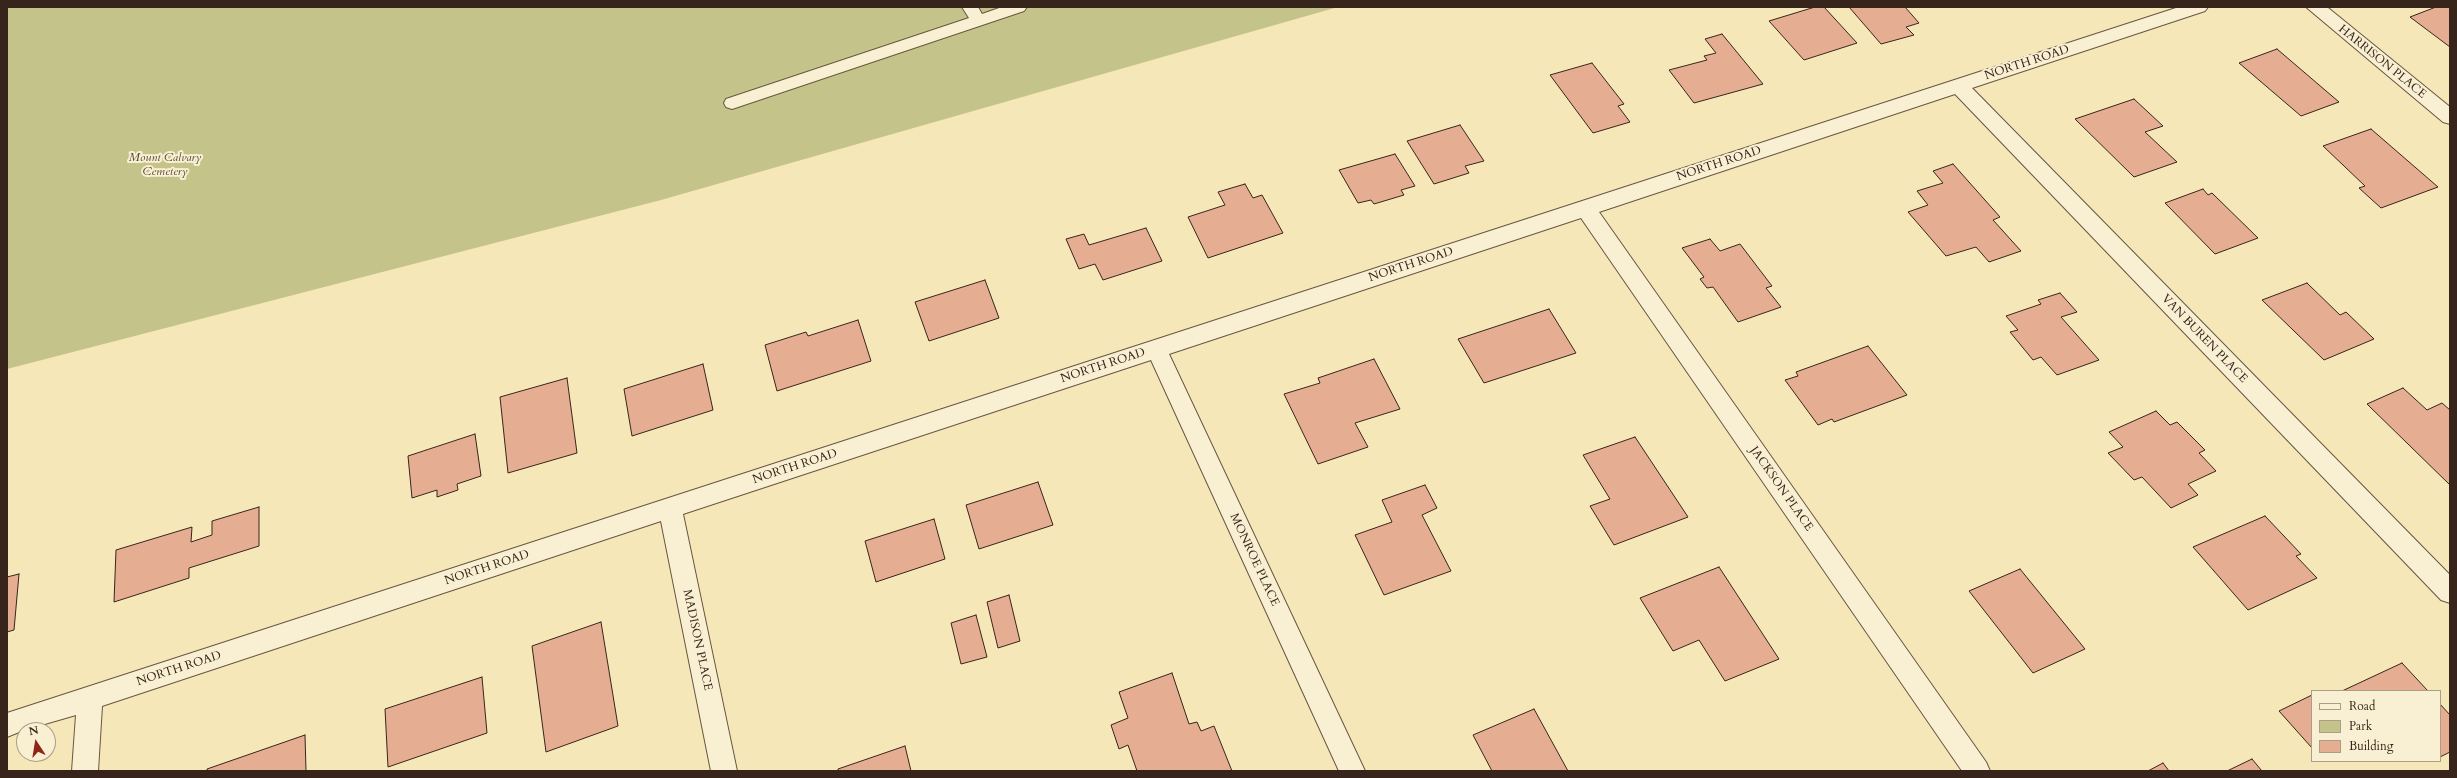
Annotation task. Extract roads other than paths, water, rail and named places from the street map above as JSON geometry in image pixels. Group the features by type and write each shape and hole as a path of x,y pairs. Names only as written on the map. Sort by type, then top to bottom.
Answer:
{"street":[{"name":"NORTH ROAD","path":"7,725 2199,7"},
{"name":"HARRISON PLACE","path":"2315,7 2450,117"},
{"name":"VAN BUREN PLACE","path":"1958,86 2450,592"},
{"name":"JACKSON PLACE","path":"1585,208 1977,771"},
{"name":"MONROE PLACE","path":"1156,348 1352,771"},
{"name":"MADISON PLACE","path":"670,508 724,771"},
{"path":"85,771 90,698"}],"lane":[{"path":"970,7 978,21"},
{"path":"732,103 1019,7"}],"park label":[{"name":"Mount Calvary Cemetery","path":"165,165"}]}
